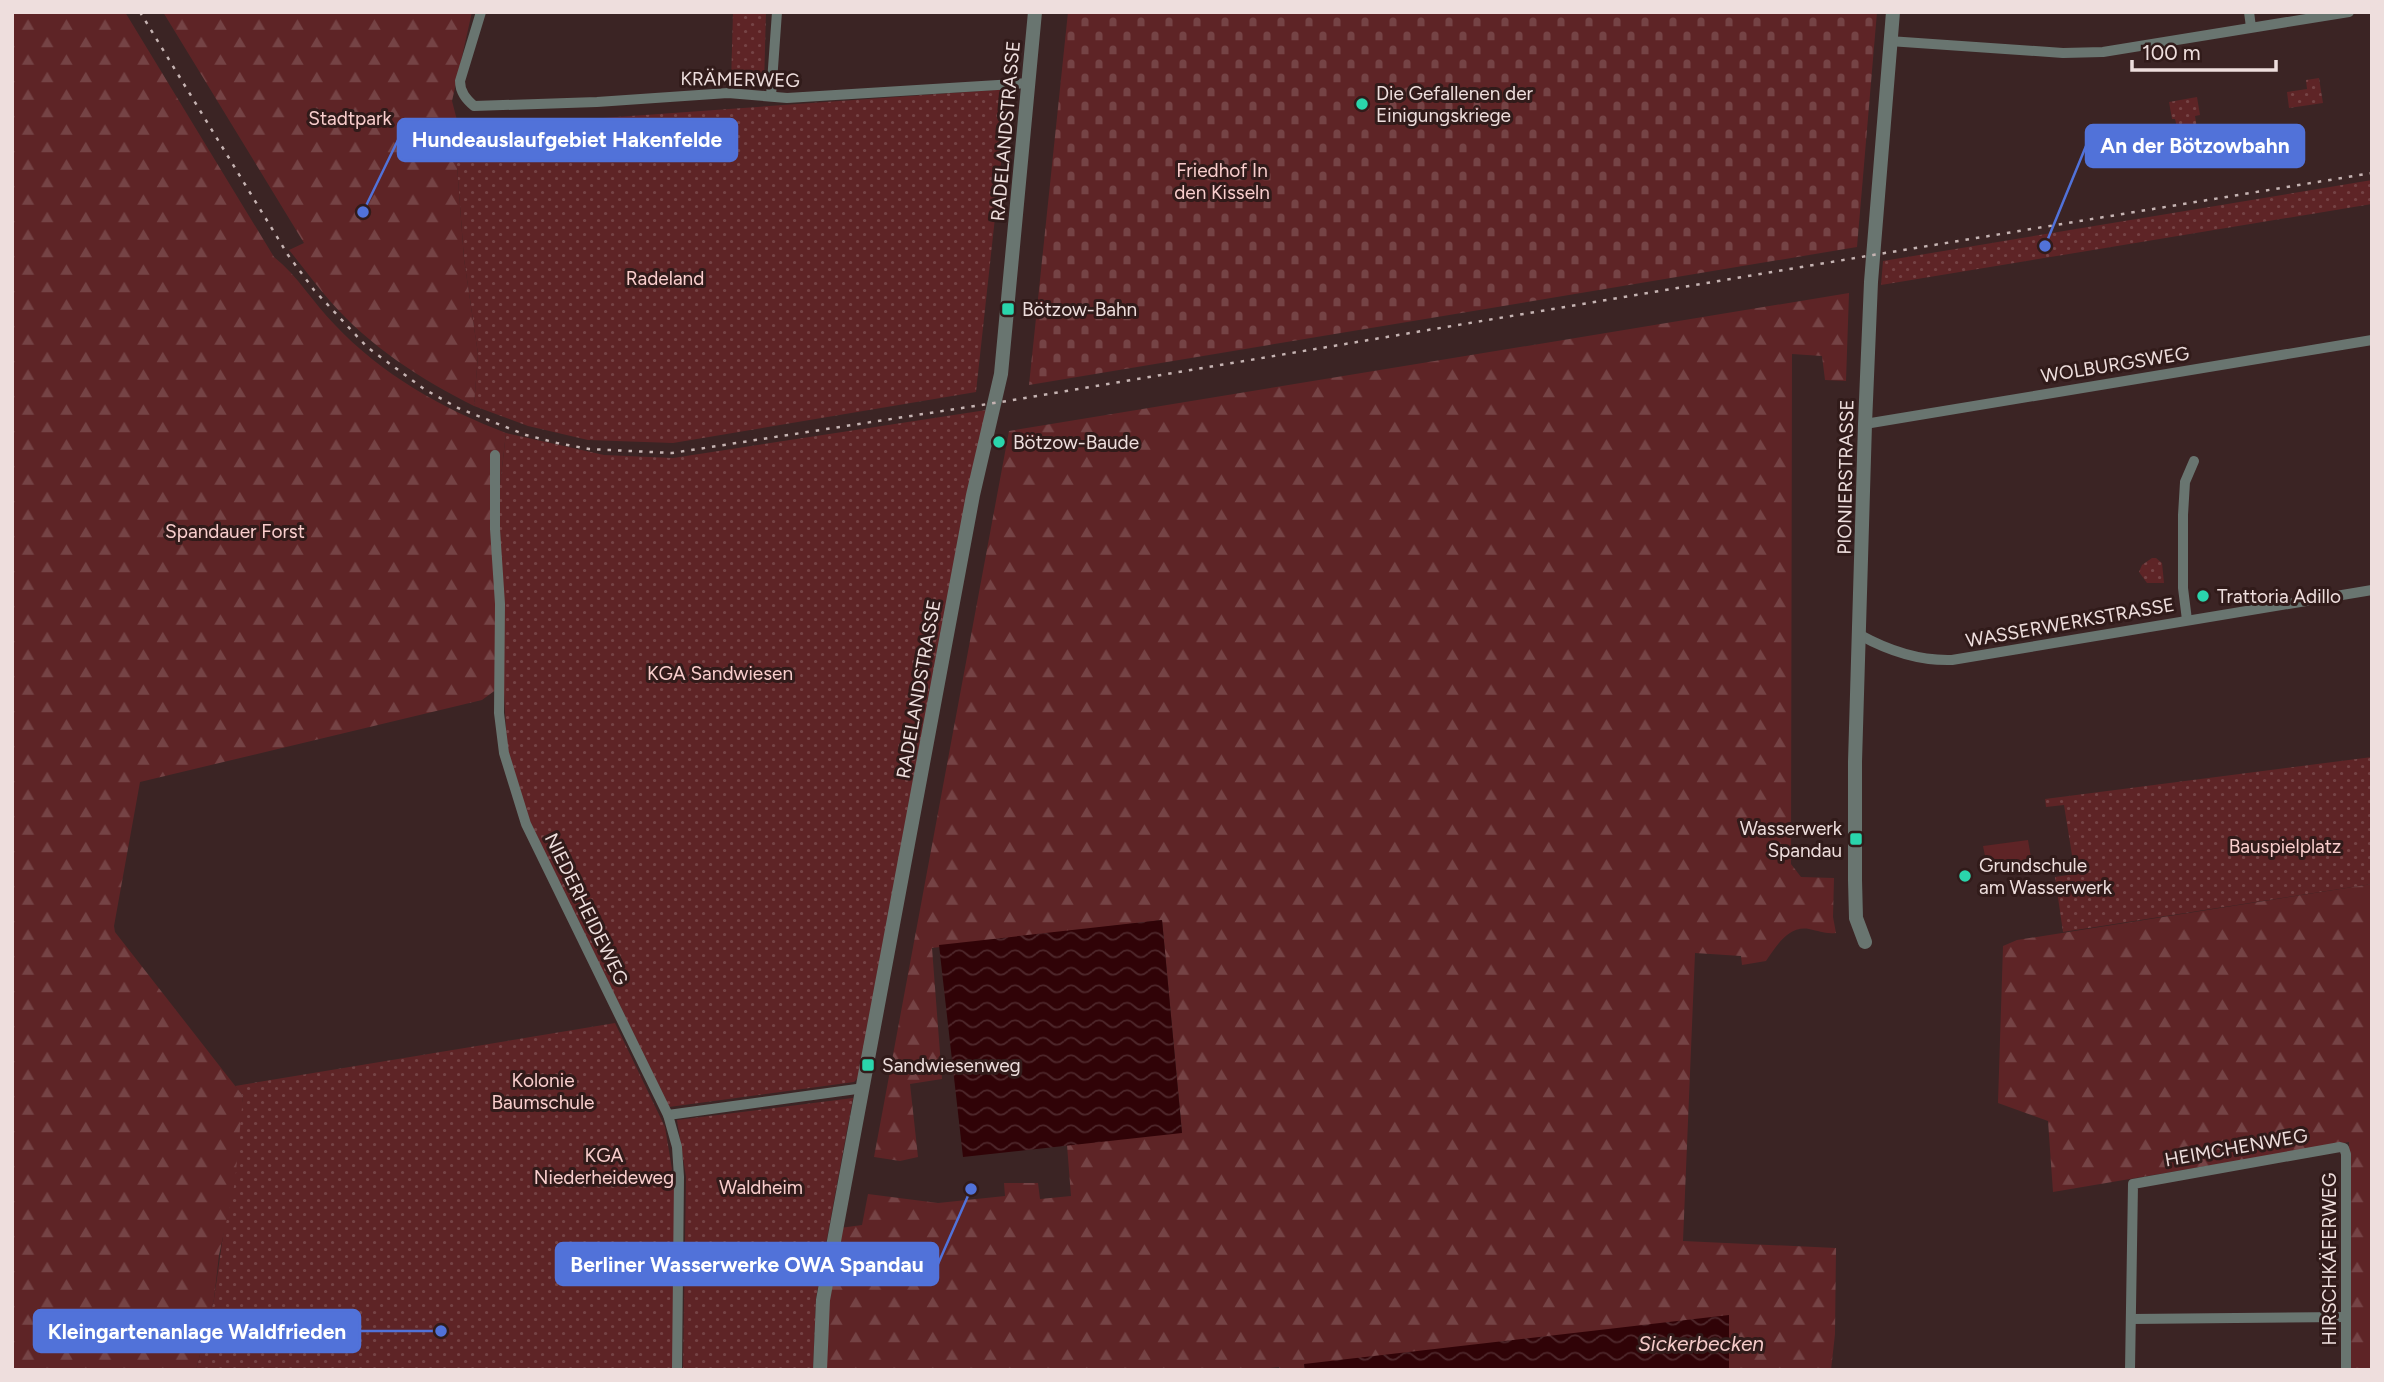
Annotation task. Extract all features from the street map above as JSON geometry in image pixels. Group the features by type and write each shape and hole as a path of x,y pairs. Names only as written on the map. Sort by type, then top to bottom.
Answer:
{"street":[{"name":"KRÄMERWEG","path":"481,12 460,81 465,98 474,106 597,102 682,94 728,93 787,98 1029,83"},
{"path":"771,96 777,12"},
{"name":"RADELANDSTRASSE","path":"820,1370 823,1300 979,464 1001,374 1035,12"},
{"name":"PIONIERSTRASSE","path":"1865,942 1856,918 1855,762 1865,424 1871,282 1893,12"},
{"path":"2249,12 2251,27"},
{"path":"1889,41 2063,53 2103,52 2349,12"},
{"name":"WOLBURGSWEG","path":"1865,424 2372,340"},
{"name":"NIEDERHEIDEWEG","path":"495,455 495,529 500,604 499,713 504,753 526,824 668,1115 677,1147 680,1177 677,1370"},
{"path":"2187,620 2183,588 2183,515 2185,482 2194,461"},
{"name":"WASSERWERKSTRASSE","path":"1860,635 1881,647 1919,658 1952,660 2372,590"},
{"path":"668,1115 864,1088"},
{"name":"HEIMCHENWEG","path":"2131,1319 2133,1184 2344,1148"},
{"name":"HIRSCHKÄFERWEG","path":"2344,1148 2346,1370"},
{"path":"2130,1370 2131,1319 2346,1317"}],"green space":[{"name":"Spandauer Forst","path":"12,12 125,12 274,257 291,273 327,317 372,359 414,388 459,413 506,433 495,529 497,689 482,700 140,782 115,932 243,1096 235,1182 219,1255 214,1299 196,1370 12,1370"},
{"name":"Stadtpark","path":"163,12 472,12 452,101 458,124 456,152 464,259 478,354 474,406 397,361 362,333 330,301 289,250 304,243"},
{"path":"733,12 766,12 764,85 731,84"},
{"name":"Friedhof In den Kisseln","path":"1068,12 1877,12 1857,247 1029,385"},
{"path":"2319,78 2323,103 2289,108 2287,92 2307,89 2306,80"},
{"name":"Radeland","path":"1009,89 976,392 673,443 588,440 528,426 474,406 478,354 464,259 456,152 458,124 475,123 476,127"},
{"path":"2197,97 2200,115 2195,116 2198,133 2179,136 2169,102"},
{"path":"2372,180 2372,204 1881,285 1883,261"},
{"path":"1849,293 1846,381 1825,380 1822,356 1792,354 1791,864 1801,877 1834,878 1833,917 1836,933 1795,930 1783,938 1766,961 1742,965 1741,956 1695,953 1683,1241 1836,1248 1835,1334 1831,1370 1729,1370 1729,1316 1304,1365 1305,1370 1279,1370 1279,1367 1253,1370 823,1370 826,1300 840,1228 862,1225 868,1194 938,1203 1005,1196 1004,1183 1038,1183 1040,1199 1071,1196 1067,1145 1182,1132 1162,920 932,948 942,1079 910,1084 918,1157 900,1161 874,1157 1009,431"},
{"name":"KGA Sandwiesen","path":"993,409 859,1077 854,1082 669,1107 529,820 507,747 495,529 506,433 604,455 673,458"},
{"path":"2152,558 2162,563 2164,583 2147,583 2139,572 2142,565"},
{"name":"Bauspielplatz","path":"2372,757 2372,884 2063,932 2055,877 2075,874 2064,805 2046,807 2045,799"},
{"path":"2028,840 2032,863 1988,871 1983,846"},
{"path":"2372,884 2372,1370 2350,1370 2349,1142 2053,1192 2048,1121 1998,1103 2003,946 2017,940"},
{"path":"615,1023 665,1127 675,1185 677,1370 196,1370 214,1299 243,1096 235,1086"},
{"name":"Waldheim","path":"853,1098 816,1298 813,1370 683,1370 686,1177 677,1120"}],"water":[{"path":"1162,920 1182,1133 963,1157 939,945"},
{"name":"Sickerbecken","path":"1729,1315 1729,1370 1305,1370 1304,1364"}],"railway":[{"path":"140,12 288,255 314,290 367,347 424,389 458,408 526,435 589,449 672,453 1007,401 2372,173"}],"place":[{"name":"Die Gefallenen der Einigungskriege","path":"1362,104"},
{"name":"Hundeauslaufgebiet Hakenfelde","path":"363,212"},
{"name":"An der Bötzowbahn","path":"2045,246"},
{"name":"Bötzow-Bahn","path":"1008,309"},
{"name":"Bötzow-Baude","path":"999,442"},
{"name":"Trattoria Adillo","path":"2203,596"},
{"name":"Wasserwerk Spandau","path":"1856,839"},
{"name":"Grundschule am Wasserwerk","path":"1965,876"},
{"name":"Sandwiesenweg","path":"868,1065"},
{"name":"Berliner Wasserwerke OWA Spandau","path":"971,1189"},
{"name":"Kleingartenanlage Waldfrieden","path":"441,1331"}],"park label":[{"name":"Kolonie Baumschule","path":"543,1091"},
{"name":"KGA Niederheideweg","path":"604,1166"}]}
